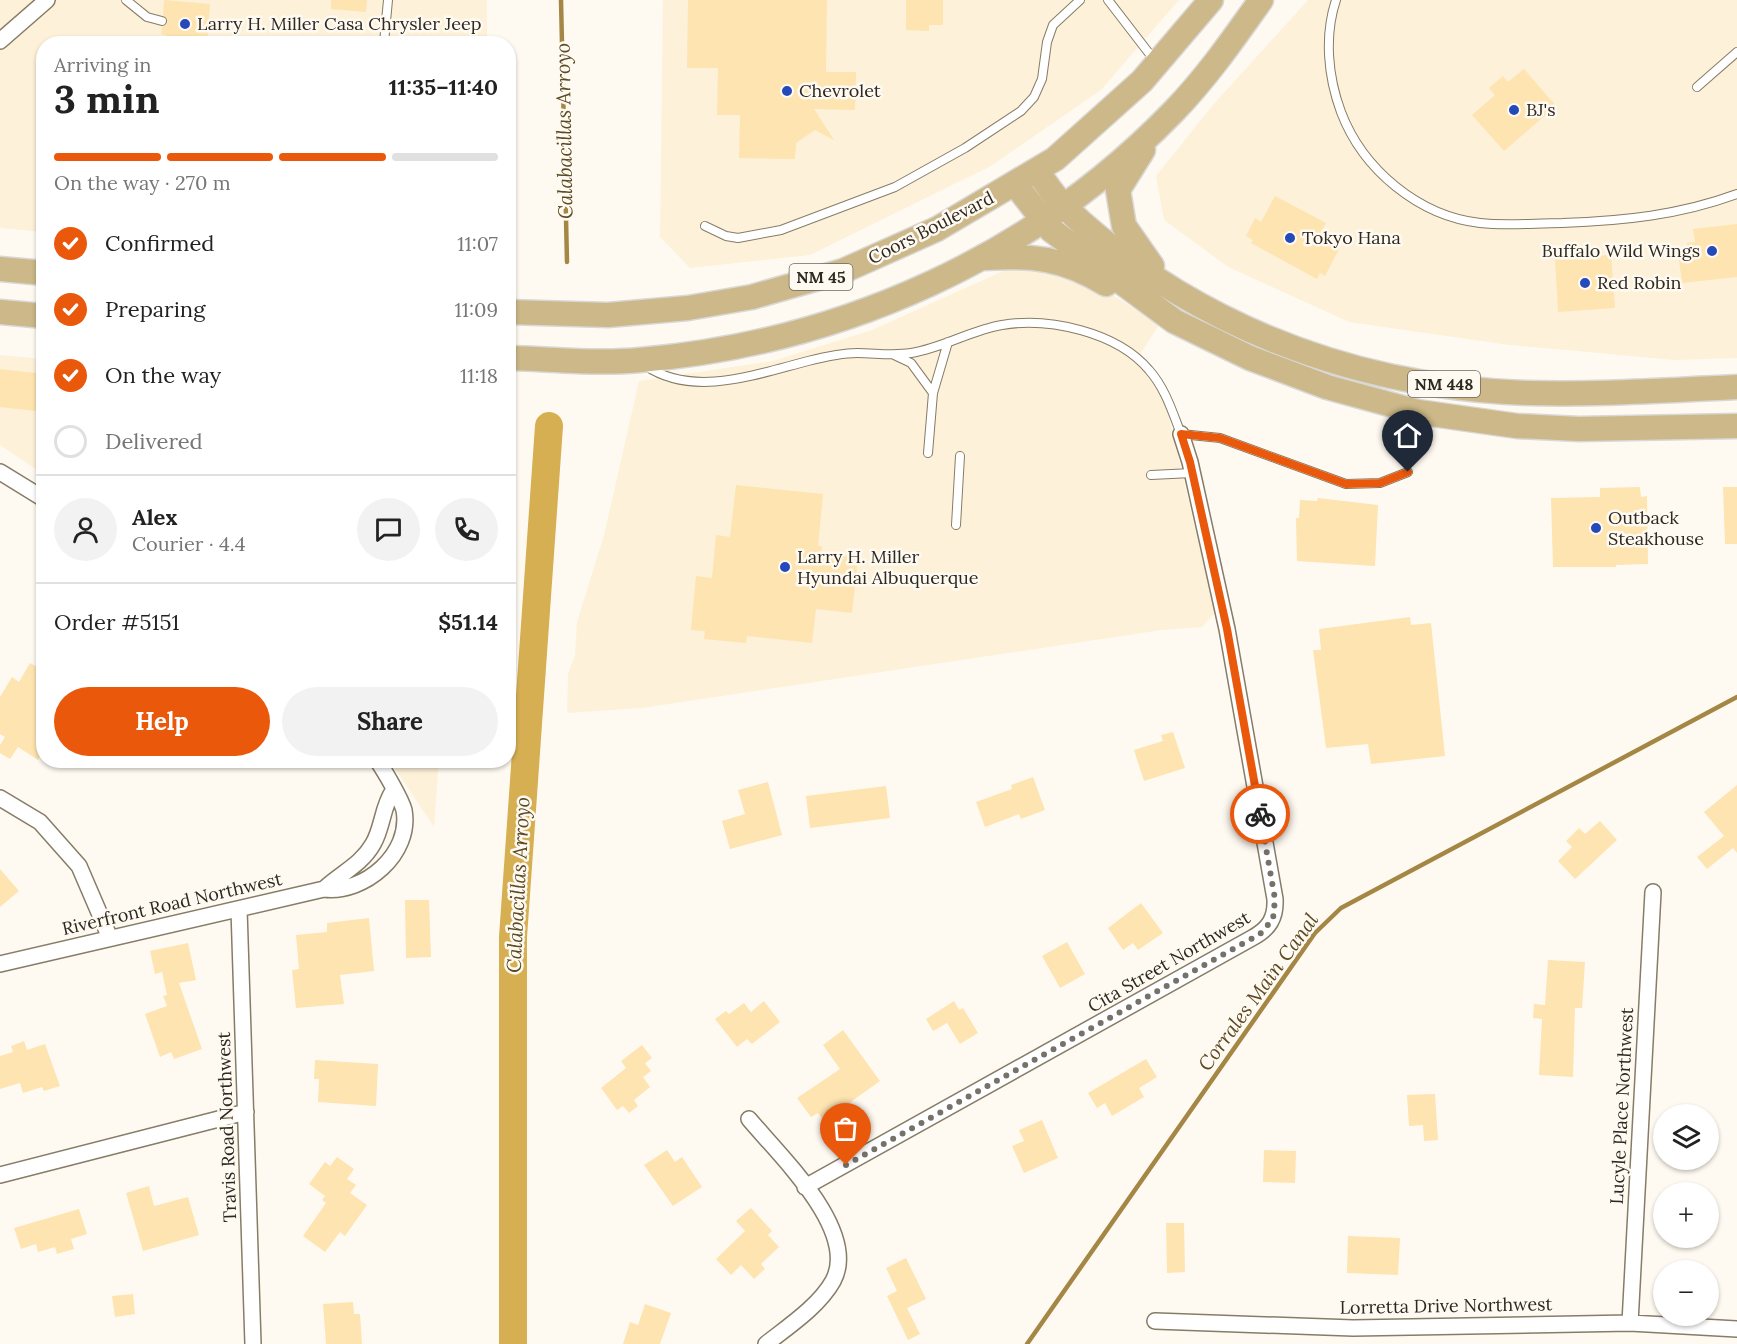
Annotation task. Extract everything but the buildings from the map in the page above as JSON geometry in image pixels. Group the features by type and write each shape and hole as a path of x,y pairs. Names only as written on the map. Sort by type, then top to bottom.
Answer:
{"main road":[{"name":"NM 45","path":"1037,171 1096,124 1157,65 1210,0"},
{"name":"NM 45","path":"516,358 626,361 741,346 836,322 905,296 982,258 1063,206 1174,111 1208,72 1261,0"},
{"path":"1169,287 1135,245 1124,226 1118,190 1135,160 1174,111"},
{"name":"Coors Boulevard","path":"516,312 609,315 688,308 752,297 843,271 937,229 1037,171"},
{"name":"NM 448","path":"1037,171 1063,206 1110,246 1169,287 1235,324 1284,345 1344,365 1389,376 1475,389 1526,393 1737,387"},
{"name":"NM 448","path":"1015,184 1041,222 1174,321 1284,371 1354,395 1418,412 1500,424 1579,429 1737,426"},
{"path":"982,258 1026,256 1052,259 1092,276 1174,321"},
{"path":"0,269 36,272"},
{"path":"0,279 36,282"},
{"path":"0,312 36,315"}],"street":[{"path":"0,41 47,0"},
{"name":"Cita Street Northwest","path":"805,1187 1260,934 1273,919 1275,899 1237,684 1192,473 1181,434"},
{"path":"0,472 36,493"},
{"path":"324,890 357,864 370,849 380,830 387,798 393,791 381,768"},
{"name":"Riverfront Road Northwest","path":"0,964 324,890 353,888 382,868 402,835 404,810 393,791"},
{"path":"0,798 40,822 79,866 110,938"},
{"name":"Lucyle Place Northwest","path":"1630,1323 1653,892"},
{"name":"Travis Road Northwest","path":"239,909 254,1344"},
{"path":"0,1175 246,1112"},
{"path":"749,1119 805,1187 834,1231 839,1245 837,1271 819,1298 766,1344"},
{"name":"Lorretta Drive Northwest","path":"1155,1321 1353,1328 1630,1323 1737,1329"}],"lane":[{"path":"126,0 147,17 162,21"},
{"path":"385,36 388,0"},
{"path":"705,226 715,232 738,238 781,230 895,188 965,148 1021,111 1034,98 1042,79 1047,42 1053,25 1080,0"},
{"path":"1108,0 1157,65"},
{"path":"1336,0 1329,51 1333,83 1344,120 1364,154 1381,173 1406,194 1432,209 1461,219 1500,225 1602,222 1672,213 1737,194"},
{"path":"1696,87 1737,52"},
{"path":"626,361 693,383 725,380 844,354 892,355 923,350 1002,325 1030,323 1064,325 1096,335 1130,353 1148,369 1166,396 1181,434 1220,438 1346,484 1380,483 1408,472"},
{"path":"928,453 933,393 948,342"},
{"path":"892,355 911,363 933,393"},
{"path":"956,525 960,456"},
{"path":"1151,475 1192,473"}],"shaded area":[{"path":"0,0 487,0 487,36 36,36 36,231 0,228"},
{"path":"663,0 1179,0 1101,90 991,166 810,255 690,268 660,237"},
{"path":"1308,0 1737,0 1737,358 1674,360 1509,345 1349,322 1228,267 1164,220 1156,176 1212,106"},
{"path":"1032,263 1096,284 1159,325 1135,362 1144,369 1165,401 1215,613 1202,627 1162,630 642,708 567,713 568,674 575,655 577,622 604,535 639,381 773,361 872,330 1012,267"},
{"path":"0,355 36,358 36,469 0,445"},
{"path":"395,768 438,768 434,827"}],"waterway":[{"name":"Calabacillas Arroyo","path":"561,0 567,262"},
{"name":"Calabacillas Arroyo","path":"513,1344 513,937 549,426"},
{"name":"Corrales Main Canal","path":"1027,1344 1315,933 1341,908 1737,697"}],"way so far":[{"path":"846,1165 1260,934 1273,919 1275,910 1260,814"}],"place":[{"name":"Larry H. Miller Casa Chrysler Jeep","path":"185,24"},
{"name":"Chevrolet","path":"787,91"},
{"name":"BJ's","path":"1514,110"},
{"name":"Tokyo Hana","path":"1290,238"},
{"name":"Buffalo Wild Wings","path":"1712,251"},
{"name":"Red Robin","path":"1585,283"},
{"name":"Outback Steakhouse","path":"1596,528"},
{"name":"Larry H. Miller Hyundai Albuquerque","path":"785,567"}],"route":[{"path":"1260,814 1227,629 1190,462 1181,434 1220,438 1336,481 1357,486 1380,483 1408,472"}]}
